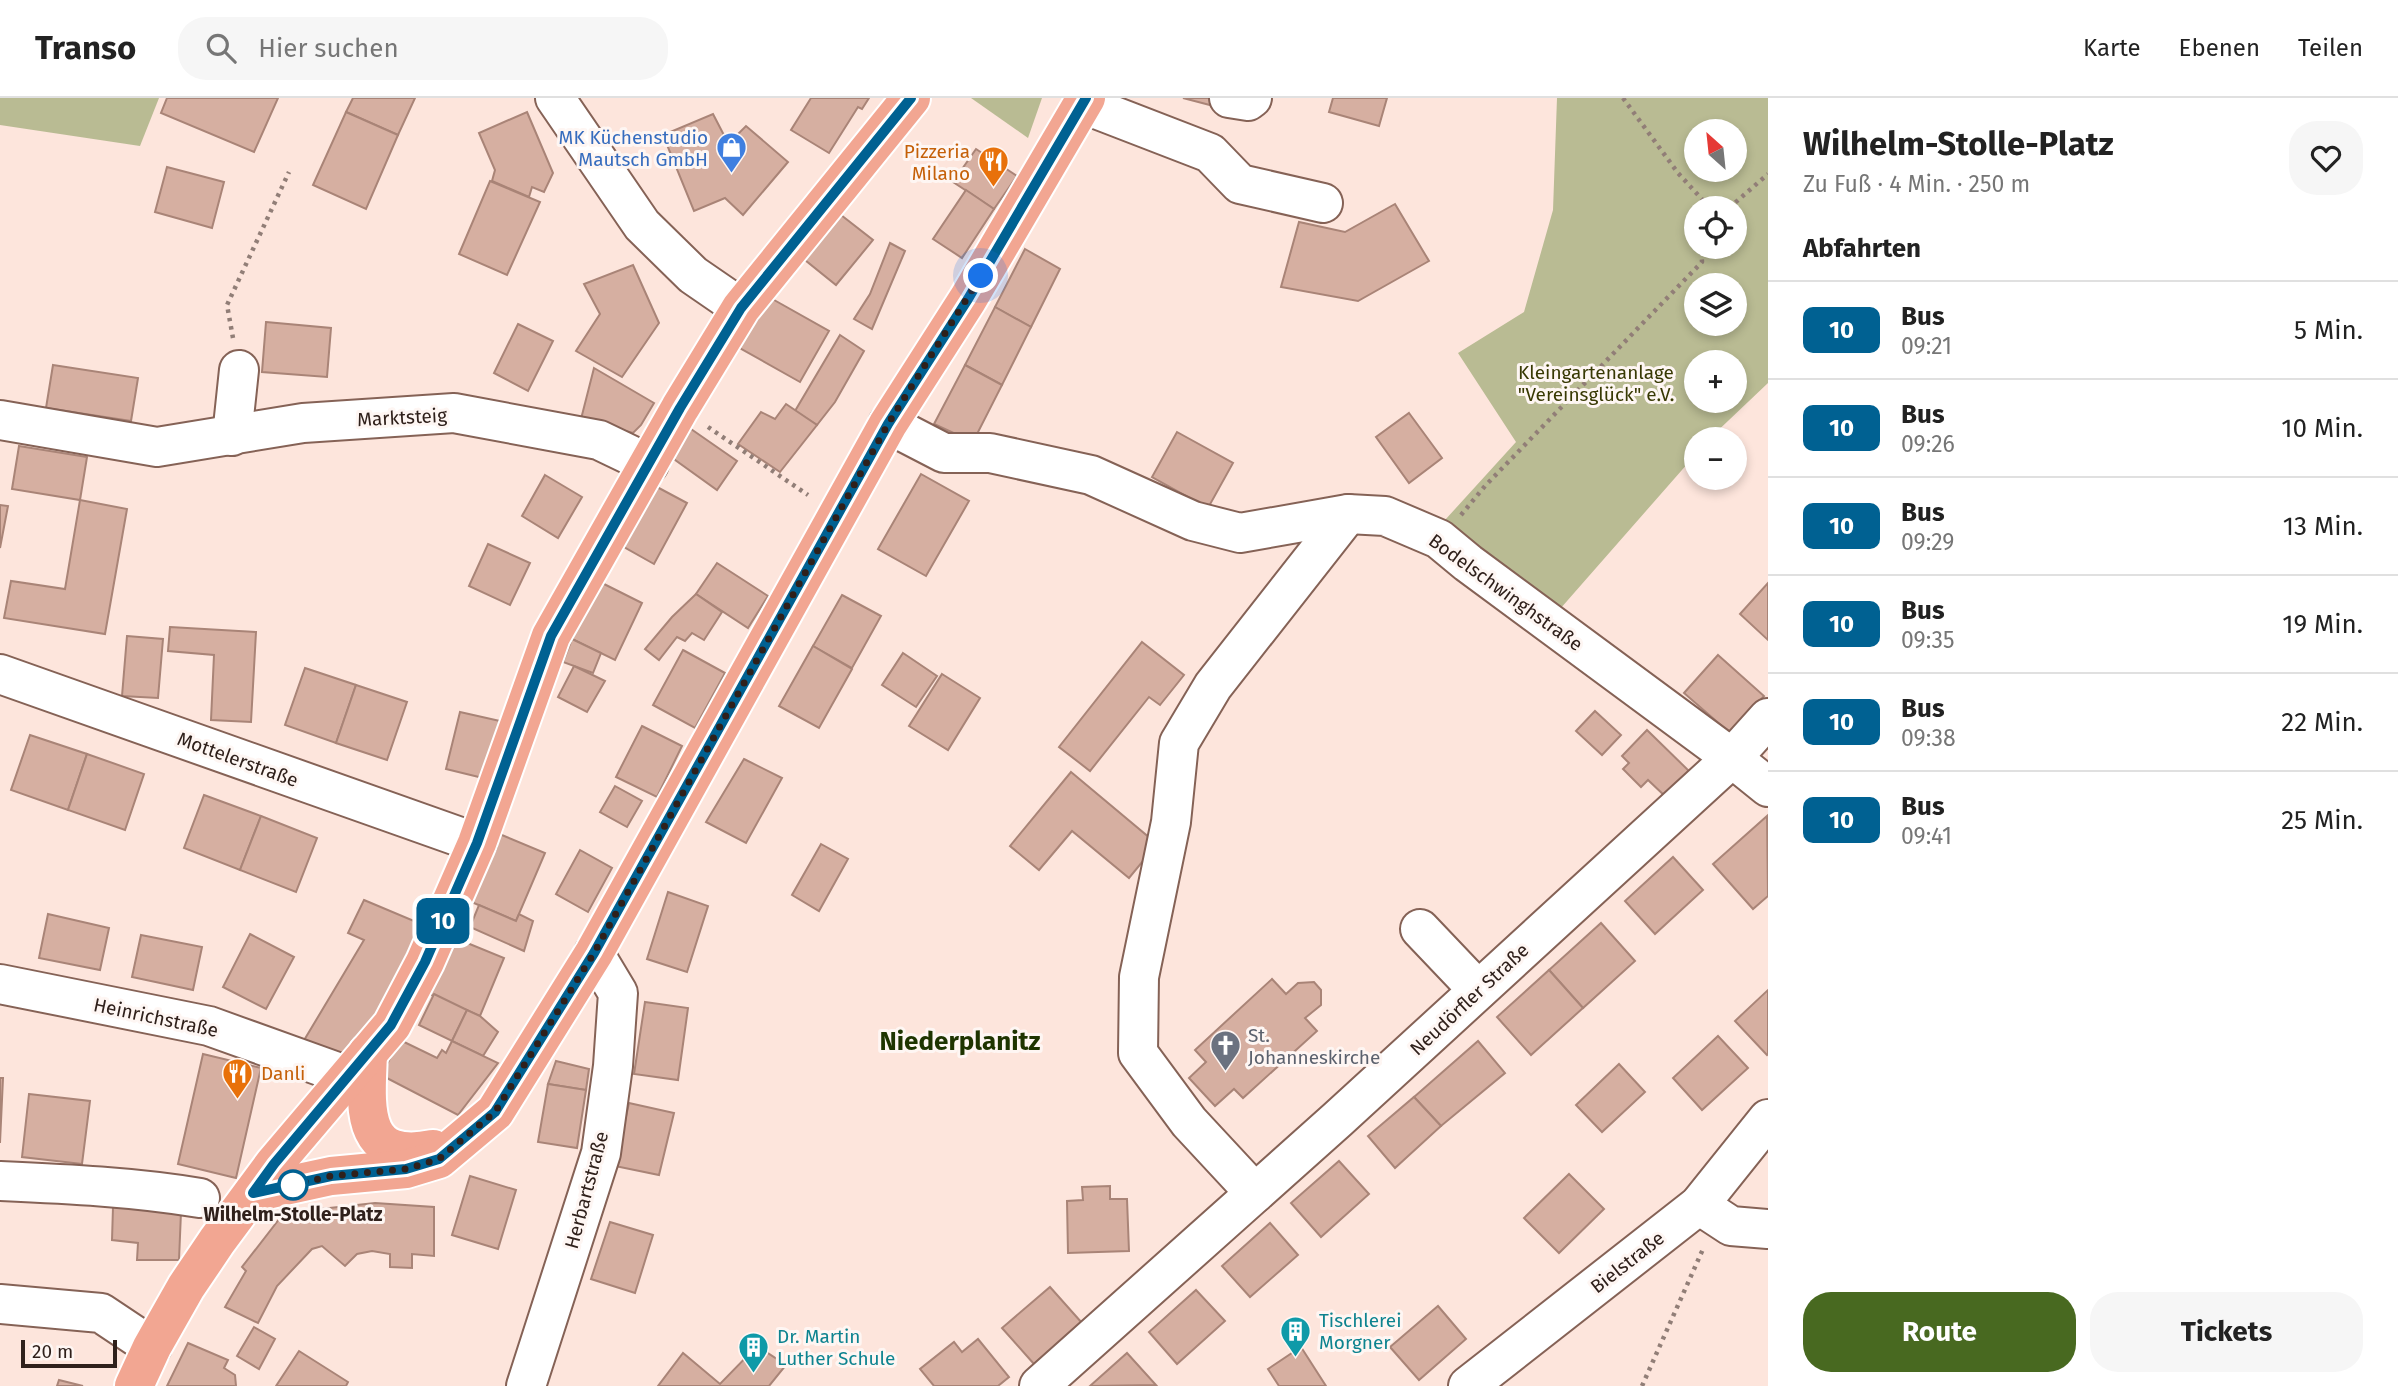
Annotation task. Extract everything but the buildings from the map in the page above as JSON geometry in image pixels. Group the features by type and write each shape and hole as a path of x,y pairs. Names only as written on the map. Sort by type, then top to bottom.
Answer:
{"main road":[{"path":"134,1386 152,1347 186,1287 274,1164 391,1025 425,962 477,843 551,636 680,408 741,308 911,98"},
{"path":"253,1193 331,1176 406,1169 439,1159 495,1112 594,953 888,424 968,299 1084,101"},
{"path":"358,1064 373,1133 382,1144 394,1150 420,1152 459,1144"}],"street":[{"path":"555,98 642,225 693,275 741,308"},
{"path":"1229,98 1248,101 1252,98"},
{"path":"1084,101 1210,153 1240,184 1323,203"},
{"path":"232,436 239,370"},
{"name":"Marktsteig","path":"0,420 158,447 303,423 454,413 599,440 649,464"},
{"name":"Bodelschwinghstraße","path":"888,424 944,453 990,453 1091,475 1193,521 1240,533 1348,514 1385,516 1440,539 1468,563 1768,787"},
{"path":"1255,1193 1189,1122 1138,1053 1139,977 1171,822 1179,743 1213,686 1348,514"},
{"name":"Mottelerstraße","path":"0,674 477,843"},
{"name":"Neudörfler Straße","path":"1039,1386 1732,758 1768,718"},
{"path":"1420,929 1478,990"},
{"name":"Herbartstraße","path":"526,1386 601,1153 613,1066 618,993 594,953"},
{"name":"Heinrichstraße","path":"0,984 209,1026 358,1064"},
{"name":"Bielstraße","path":"1468,1386 1699,1205 1768,1119"},
{"path":"0,1181 66,1184 200,1198"},
{"path":"1699,1205 1731,1226 1768,1229"},
{"path":"0,1304 101,1313 152,1347"}],"path":[{"path":"1623,98 1678,173 1699,196"},
{"path":"239,370 227,305 289,172"},
{"path":"1743,196 1768,174"},
{"path":"1440,539 1495,476 1702,262 1702,259"},
{"path":"680,408 838,515"},
{"path":"1642,1386 1710,1235 1699,1205"}],"green space":[{"path":"0,98 159,98 140,146 0,125"},
{"path":"971,98 1042,98 1028,138"},
{"name":"Kleingartenanlage \"Vereinsglück\" e.V.","path":"1557,98 1768,98 1768,383 1747,403 1747,350 1684,350 1684,413 1736,413 1722,427 1684,427 1684,468 1553,617 1435,531 1516,442 1458,353 1524,312 1553,210"}],"bus line":[{"name":"10","path":"911,98 741,308 680,408 551,636 477,843 425,962 391,1025 274,1164 253,1193 331,1176 406,1169 439,1159 495,1112 594,953 888,424 968,299 1086,98"}],"place":[{"name":"MK Küchenstudio Mautsch GmbH","path":"731,175"},
{"name":"Pizzeria Milano","path":"993,189"},
{"name":"St. Johanneskirche","path":"1225,1073"},
{"name":"Danli","path":"238,1100"},
{"name":"Wilhelm-Stolle-Platz","path":"293,1185"},
{"name":"Tischlerei Morgner","path":"1296,1358"},
{"name":"Dr. Martin Luther Schule","path":"754,1374"}],"district":[{"name":"Niederplanitz","path":"960,1041"}],"route":[{"path":"293,1185 331,1176 406,1169 439,1159 495,1112 594,953 888,424 981,276"}]}
